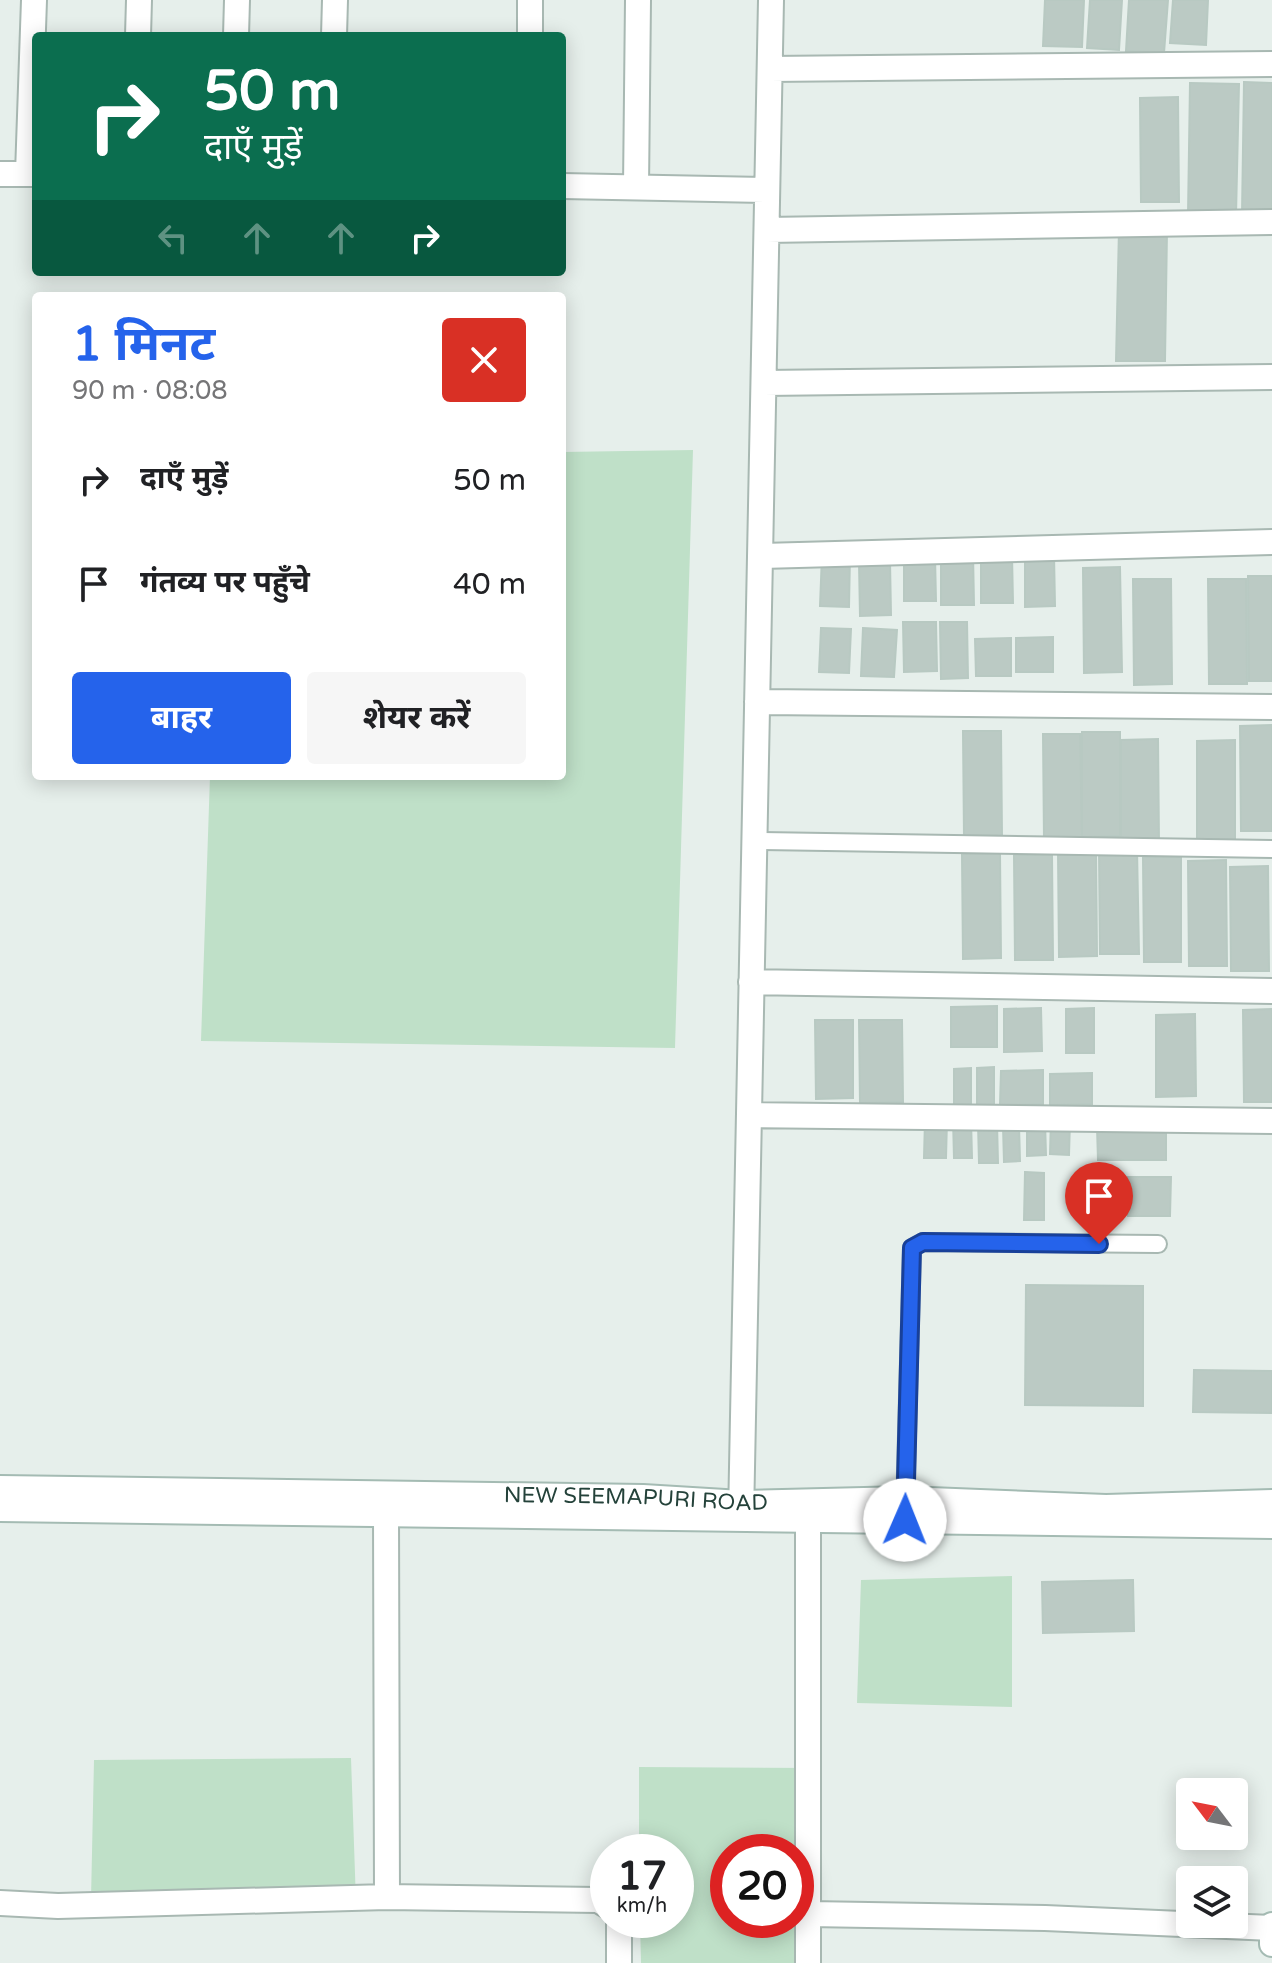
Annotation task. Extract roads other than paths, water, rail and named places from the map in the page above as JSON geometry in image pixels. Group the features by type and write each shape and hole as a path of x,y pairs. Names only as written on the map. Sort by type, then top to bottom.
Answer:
{"street":[{"path":"34,0 34,32"},
{"path":"138,32 139,0"},
{"path":"236,32 237,0"},
{"path":"334,32 335,0"},
{"path":"530,0 530,32"},
{"path":"636,187 638,0"},
{"path":"741,1510 771,0"},
{"path":"770,69 1272,64"},
{"path":"0,174 32,174"},
{"path":"566,186 767,190"},
{"path":"767,230 1272,222"},
{"path":"764,383 1272,377"},
{"path":"760,556 1272,542"},
{"path":"757,702 1272,707"},
{"path":"751,982 1272,991"},
{"path":"749,1115 1272,1121"},
{"name":"NEW SEEMAPURI ROAD","path":"0,1488 643,1497 808,1518 905,1509 1272,1526"},
{"name":"NEW SEEMAPURI ROAD","path":"0,1509 386,1513 1106,1507 1272,1502"},
{"path":"386,1513 387,1897"},
{"path":"808,1518 809,1834"},
{"path":"0,1903 58,1906 387,1897 590,1900"},
{"path":"814,1914 1272,1926 1272,1944"},
{"path":"619,1938 619,1963"},
{"path":"808,1963 809,1938"}],"lane":[{"path":"755,841 1272,849"},
{"path":"905,1509 912,1248 923,1242 1158,1244"}]}
